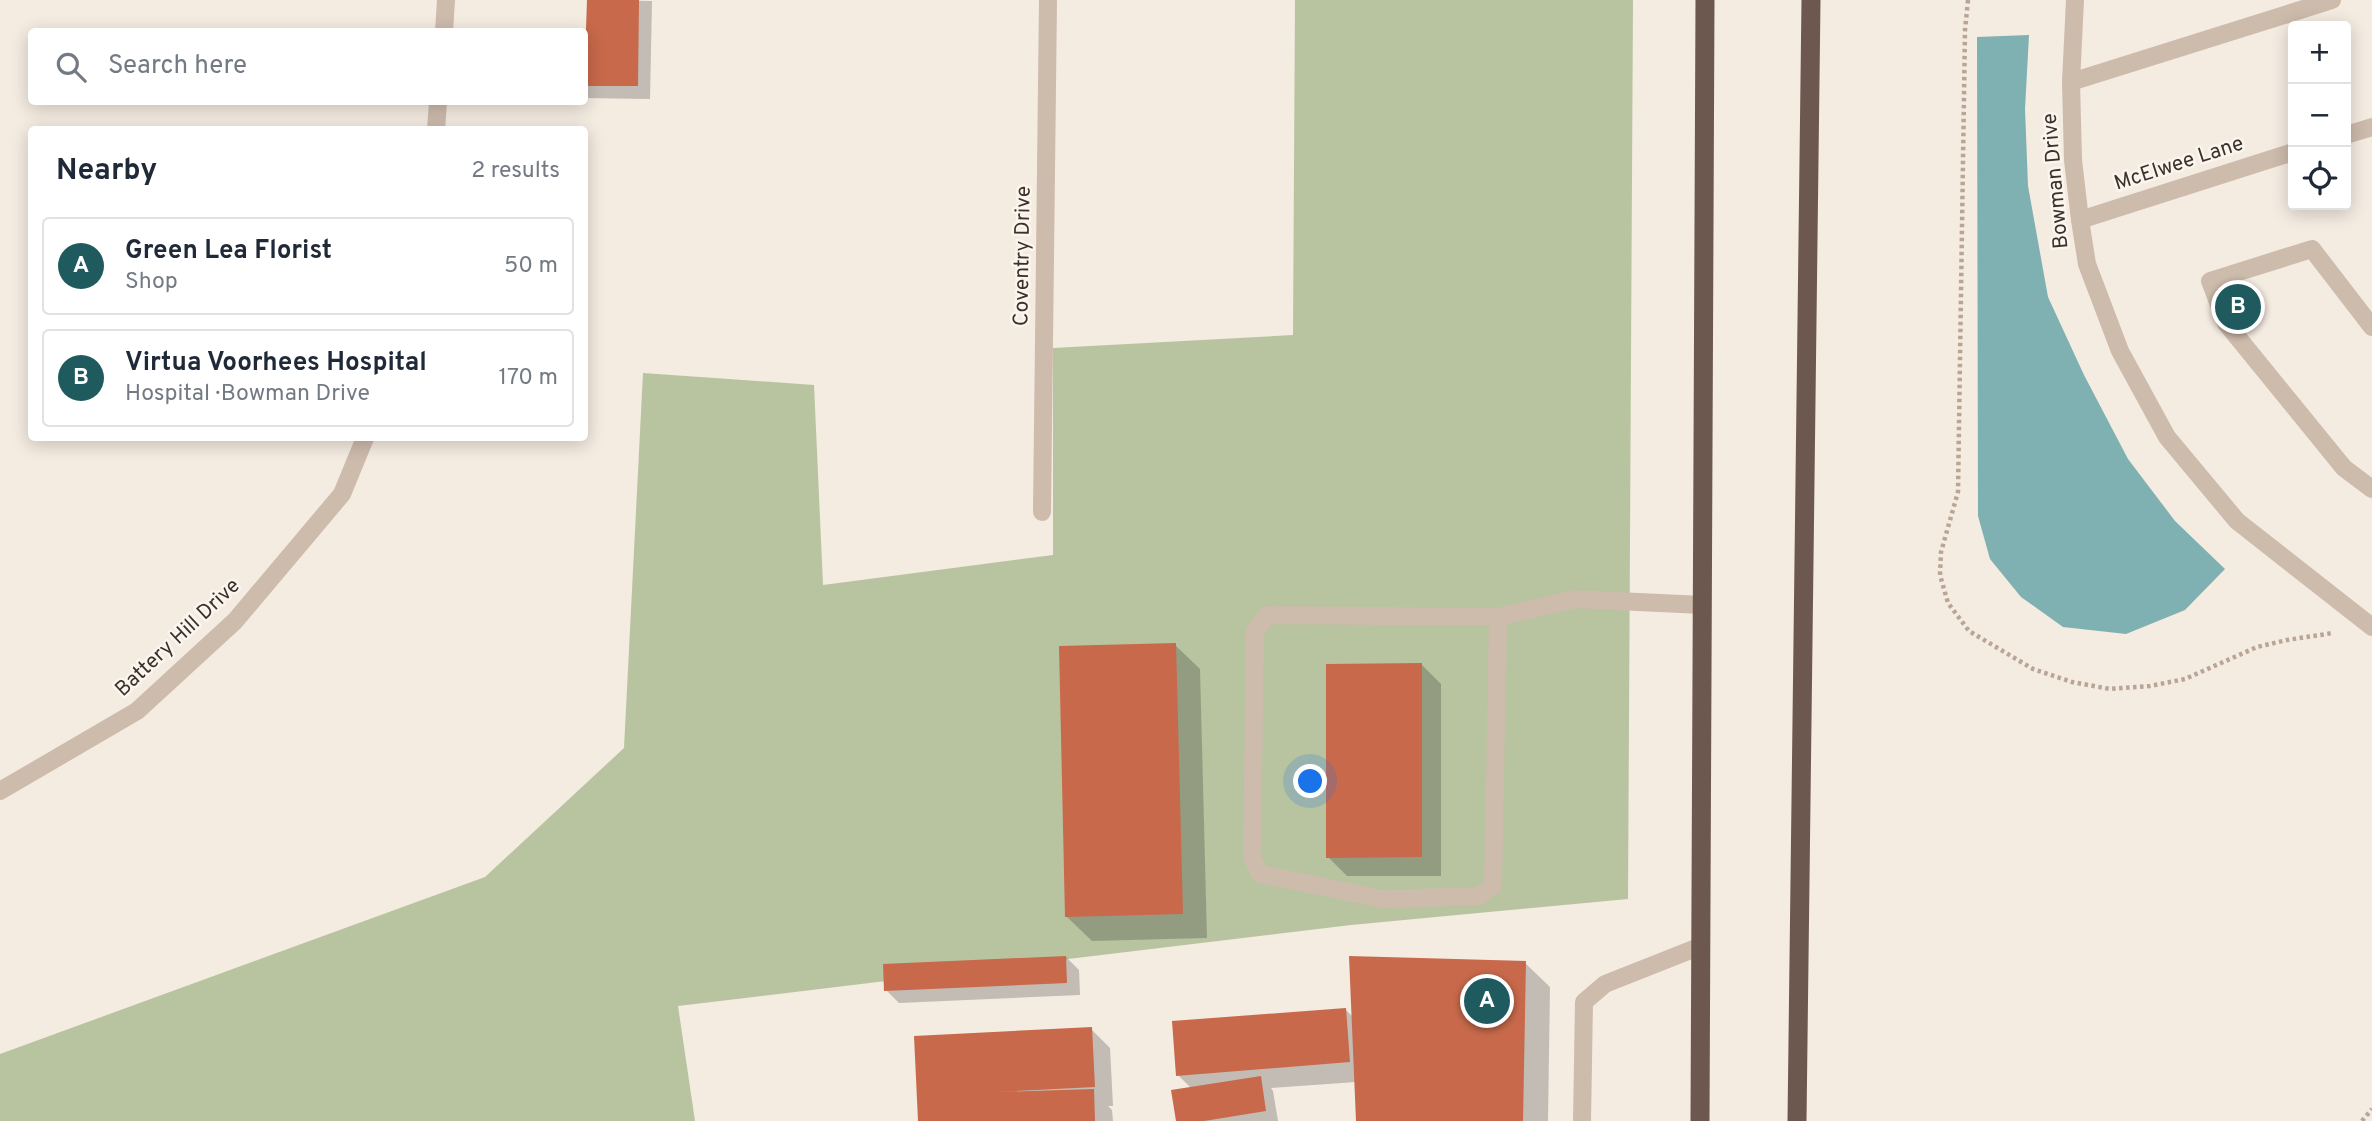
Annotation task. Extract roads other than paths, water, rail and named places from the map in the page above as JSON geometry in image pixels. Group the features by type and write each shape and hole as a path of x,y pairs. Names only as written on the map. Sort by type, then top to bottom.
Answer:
{"highway":[{"path":"1700,1121 1704,0"},
{"path":"1797,1121 1811,0"}],"street":[{"path":"444,28 446,0"},
{"name":"Coventry Drive","path":"1042,512 1048,0"},
{"name":"Bowman Drive","path":"2075,0 2071,82 2073,160 2080,220 2087,264 2120,351 2167,437 2237,521 2372,627"},
{"path":"2071,82 2332,0"},
{"path":"436,126 438,105"},
{"path":"2351,133 2372,127"},
{"name":"McElwee Lane","path":"2080,220 2288,154"},
{"path":"2372,327 2312,249 2210,281 2226,323 2344,468 2372,489"},
{"name":"Battery Hill Drive","path":"0,791 136,711 235,621 342,494 364,441"},
{"path":"1498,617 1493,886 1479,896 1382,899 1261,874 1252,858 1255,631 1268,615 1498,617 1575,599 1702,605"},
{"path":"1581,1121 1584,1002 1605,984 1701,946"}],"water":[{"path":"2029,35 2025,109 2028,186 2048,297 2084,375 2128,459 2175,521 2225,569 2185,610 2126,634 2063,627 2021,597 1990,559 1978,516 1977,37"}],"place":[{"name":"Virtua Voorhees Hospital","path":"2238,307"},
{"name":"Green Lea Florist","path":"1487,1001"}]}
